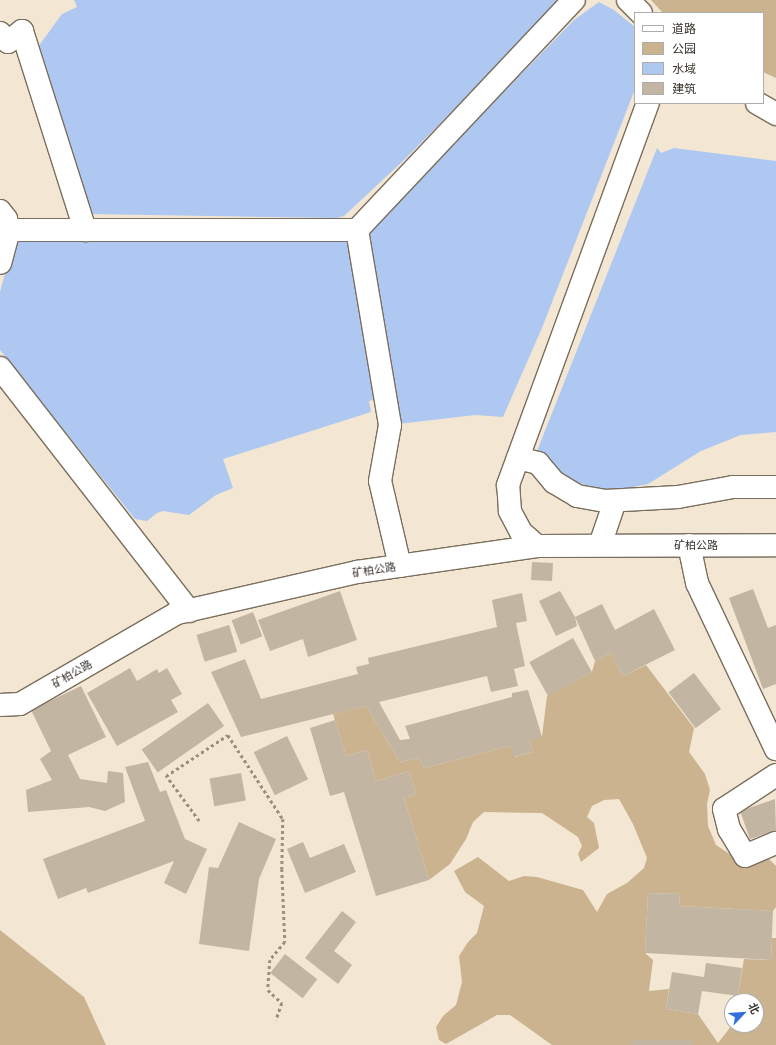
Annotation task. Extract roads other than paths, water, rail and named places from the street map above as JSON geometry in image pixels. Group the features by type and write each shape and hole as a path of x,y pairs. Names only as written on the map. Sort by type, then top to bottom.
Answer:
{"street":[{"path":"0,263 4,220 85,230 357,230 574,0"},
{"path":"628,0 640,12"},
{"path":"0,33 8,42 22,32 85,230"},
{"path":"537,546 521,532 510,511 508,485 648,104"},
{"path":"759,104 776,114"},
{"path":"357,230 390,425 380,481 400,566"},
{"path":"0,368 189,610"},
{"path":"518,458 538,463 554,482 577,496 615,501 678,497 733,487 776,487"},
{"path":"600,545 615,501"},
{"path":"689,545 697,583 776,749"},
{"name":"矿柏公路","path":"0,704 20,704 177,613 357,572 537,546 776,545"},
{"path":"776,775 724,809 729,829 745,856 776,843"}],"water":[{"path":"74,0 562,0 403,161 344,216 337,218 87,214 35,51 62,14 77,7"},
{"path":"599,2 614,10 634,26 634,92 542,328 503,417 475,415 398,424 364,235 574,20"},
{"path":"657,148 661,153 674,148 776,161 776,432 741,435 701,451 648,484 605,493 547,470 537,451"},
{"path":"15,236 350,241 379,398 369,401 371,412 223,459 233,488 216,495 189,515 163,511 157,513 147,521 135,519 0,350 0,292"}]}
